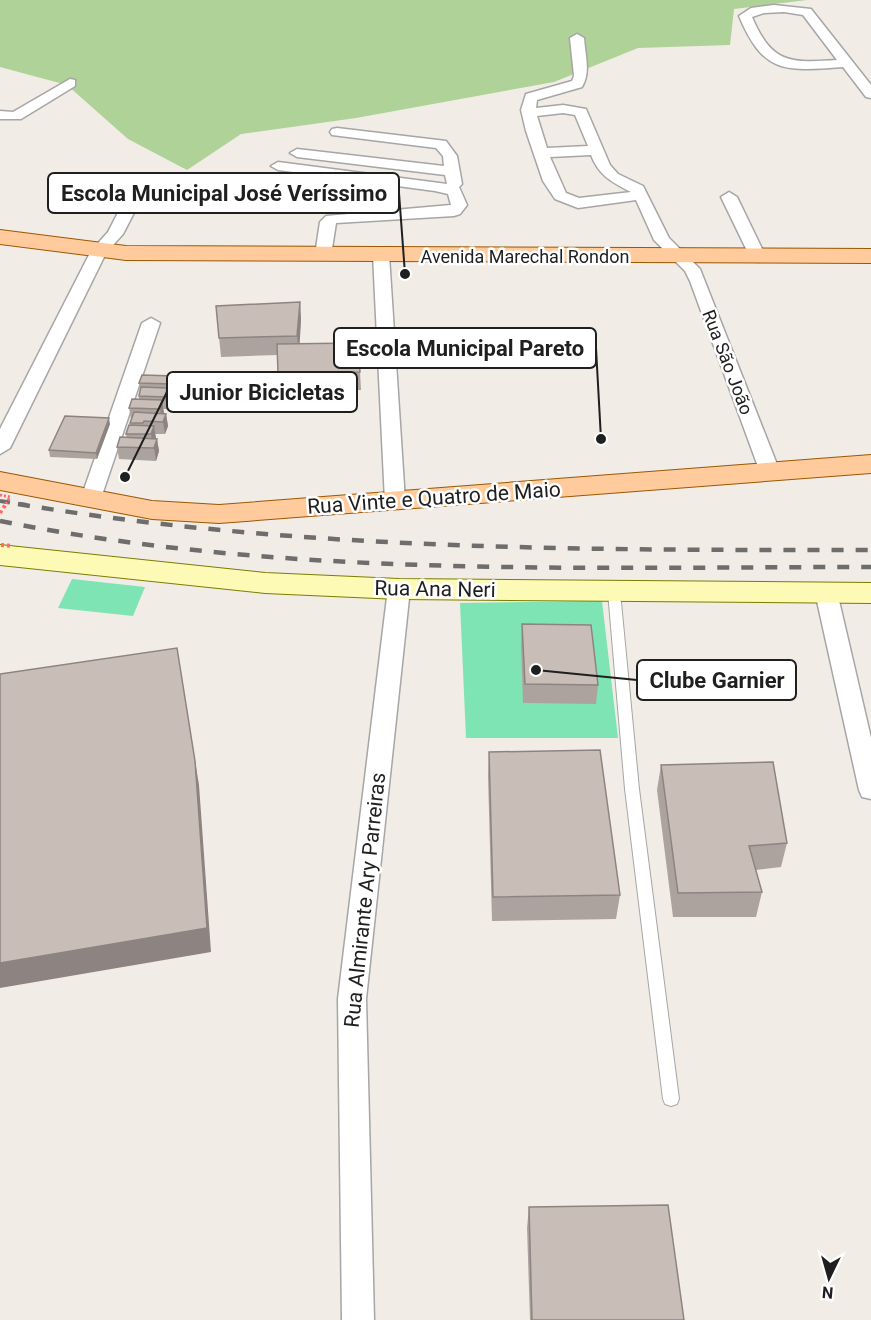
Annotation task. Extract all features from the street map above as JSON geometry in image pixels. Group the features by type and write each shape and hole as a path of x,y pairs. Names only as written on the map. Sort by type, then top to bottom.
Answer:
{"main road":[{"name":"Avenida Marechal Rondon","path":"0,237 99,251 323,255 871,256"},
{"name":"Rua Vinte e Quatro de Maio","path":"0,481 152,510 219,514 871,464"},
{"name":"Rua Ana Neri","path":"5,549 265,583 399,590 871,592"}],"street":[{"path":"848,63 794,66 776,62 765,55 745,16 752,10 803,10 848,63 866,80 871,94"},
{"path":"528,113 563,109 581,112 603,166 613,177 638,189 641,195 578,203 560,196 551,181 528,113 531,97 577,84 581,76 577,38"},
{"path":"0,115 16,116 70,83"},
{"path":"323,255 328,222 332,219 454,211 459,206 450,156 441,144 338,132"},
{"path":"541,153 597,150"},
{"path":"297,153 452,171"},
{"path":"278,166 455,191"},
{"path":"0,448 99,251 115,234 143,180"},
{"name":"Rua São João","path":"641,195 662,240 692,269 698,281 770,472"},
{"path":"729,197 758,257"},
{"path":"381,255 395,501"},
{"path":"90,498 151,323"},
{"name":"Rua Almirante Ary Parreiras","path":"358,1320 352,999 399,590"},
{"path":"826,592 871,790"}],"lane":[{"path":"614,591 632,789 671,1099"}],"path":[{"path":"0,495 10,497 0,513"}],"green space":[{"path":"0,0 807,0 734,9 730,45 638,48 554,82 356,118 241,134 187,170 128,139 67,85 0,67"},
{"path":"72,579 145,587 133,616 58,608"},
{"path":"602,601 618,738 466,738 460,603"}],"building":[{"path":"300,302 297,336 219,338 216,306"},
{"path":"358,343 360,372 278,373 277,344"},
{"path":"142,375 174,376 172,384 139,383"},
{"path":"141,387 167,388 165,397 139,396"},
{"path":"132,399 162,400 160,409 129,408"},
{"path":"134,412 166,414 163,422 130,423"},
{"path":"65,416 109,418 96,453 49,450"},
{"path":"129,425 154,426 151,434 126,434"},
{"path":"120,437 157,439 154,448 117,447"},
{"path":"522,624 591,625 598,685 525,684"},
{"path":"177,648 195,761 207,928 0,963 0,674"},
{"path":"600,750 620,895 493,897 489,752"},
{"path":"773,762 787,843 749,846 762,892 678,893 661,765"},
{"path":"668,1205 684,1320 532,1320 529,1207"}],"railway":[{"path":"0,501 27,505"},
{"path":"18,504 231,531 443,545 871,550"},
{"path":"0,521 108,539 216,552 325,561 543,567 871,567"}],"place":[{"name":"Escola Municipal José Veríssimo","path":"405,274"},
{"name":"Escola Municipal Pareto","path":"601,439"},
{"name":"Junior Bicicletas","path":"125,477"},
{"name":"Clube Garnier","path":"536,670"}]}
